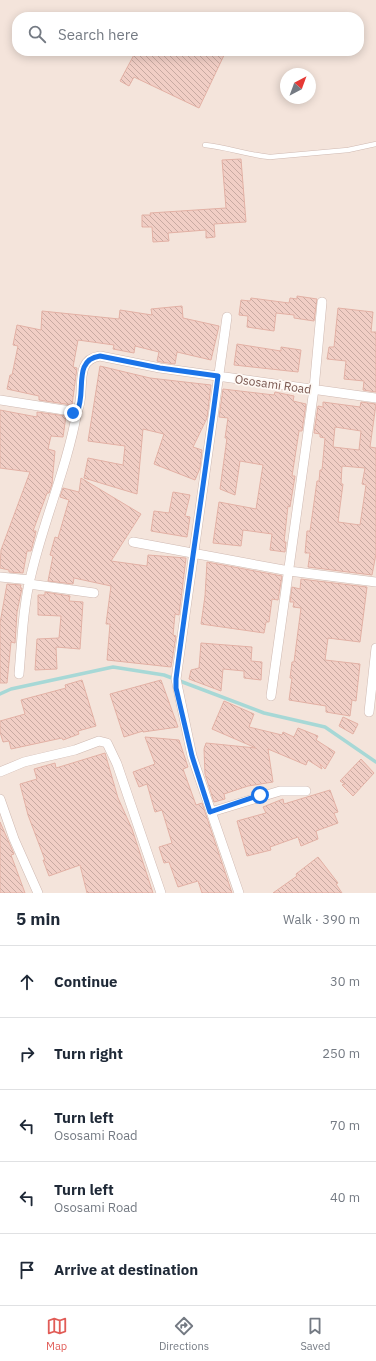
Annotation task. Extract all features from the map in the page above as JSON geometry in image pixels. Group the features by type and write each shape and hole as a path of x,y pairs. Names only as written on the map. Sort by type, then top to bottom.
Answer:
{"street":[{"path":"271,696 314,389 322,302"},
{"path":"227,317 208,455 192,552 176,688 192,756 239,893"},
{"name":"Ososami Road","path":"19,674 29,582 67,458 79,406 84,365 92,358 100,356 160,368 376,398"},
{"path":"0,400 77,412"},
{"path":"133,542 289,571 376,582"},
{"path":"0,576 94,593"},
{"path":"369,712 376,648"},
{"path":"0,772 24,762 75,750 96,742 103,741 107,743 117,764 161,893"},
{"path":"210,812 280,791 306,791"},
{"path":"0,799 14,839 38,893"}],"lane":[{"path":"205,145 224,147 270,157 348,150 376,144"}],"shaded area":[{"path":"0,0 376,0 376,893 0,893"}],"building":[{"path":"133,56 224,56 199,108 134,77 129,86 120,81"},
{"path":"241,159 246,222 214,224 215,237 206,238 206,230 168,233 169,241 153,242 152,227 142,227 142,215 151,215 150,213 226,208 222,160"},
{"path":"297,296 317,299 314,321 294,318 294,315 276,313 274,331 247,327 248,316 239,315 241,300 250,301 251,298 289,303 290,298 297,299"},
{"path":"182,306 183,318 219,326 211,360 177,352 175,364 161,362 157,361 159,352 135,346 134,353 113,349 114,345 78,340 73,367 77,368 72,405 39,400 39,396 7,389 10,375 12,375 18,346 13,345 17,325 41,330 42,311 119,319 120,310 152,315 151,309"},
{"path":"338,308 373,312 371,332 376,332 376,392 363,390 364,381 344,379 346,361 327,359 329,347 334,347"},
{"path":"237,344 281,351 281,347 301,350 298,372 234,365"},
{"path":"100,366 150,378 211,385 207,418 193,447 202,450 200,468 195,480 154,464 164,434 143,429 137,494 84,478 88,458 123,465 125,446 88,441"},
{"path":"223,389 274,395 275,392 294,396 293,401 306,404 302,431 299,431 292,476 295,476 290,507 288,506 284,542 286,542 285,552 270,550 272,534 243,530 241,546 213,543 219,502 256,509 263,465 240,461 235,495 220,489 227,438 225,438 228,418 219,417"},
{"path":"323,402 360,407 361,402 376,404 370,447 376,448 376,554 372,575 308,567 310,553 305,553 307,531 310,531 317,481 319,481 320,470 322,470 325,438 320,437 320,434 314,433 318,406 323,407","holes":["335,427 361,431 359,450 333,447","342,466 365,468 362,484 366,485 360,525 338,522 343,484 341,484"]},
{"path":"0,410 37,417 37,412 66,416 63,437 51,436 48,449 55,451 52,484 49,493 47,493 33,531 36,531 35,536 31,551 27,551 23,573 9,572 9,570 0,568 1,550 30,472 0,468"},
{"path":"81,478 141,514 111,561 147,566 148,555 186,558 179,615 175,614 173,635 176,636 171,667 107,660 110,624 106,624 111,586 74,578 73,584 48,581 53,556 50,555 55,537 58,538 69,500 60,497 63,488 79,492"},
{"path":"173,492 190,495 185,516 190,517 187,537 151,531 154,511 169,513"},
{"path":"207,562 282,576 278,600 272,599 269,622 266,622 264,633 201,624 205,596"},
{"path":"301,579 367,587 360,642 328,638 325,660 360,664 356,701 352,700 350,716 326,712 326,706 289,700 292,678 290,678 292,662 294,662 301,608 293,607 294,602 290,602 292,587 300,589"},
{"path":"7,584 21,585 20,588 22,588 17,612 15,643 11,642 7,683 0,683 0,623"},
{"path":"45,592 70,596 69,601 83,602 80,649 56,647 57,669 35,670 37,639 59,638 61,616 38,615 38,595 45,595"},
{"path":"201,643 252,647 251,661 262,662 261,680 244,678 244,671 223,669 221,691 189,679 191,670 199,668"},
{"path":"82,680 96,726 78,731 79,734 63,740 62,738 11,749 9,741 3,742 0,732 0,721 25,714 21,700 66,688 65,685"},
{"path":"161,680 178,727 143,731 124,737 110,694"},
{"path":"224,701 254,714 249,727 282,735 283,732 294,737 298,728 318,736 316,740 335,752 325,769 320,764 322,769 308,760 306,765 268,749 273,782 248,786 224,794 225,799 214,802 205,774 204,749 206,743 256,748 212,729"},
{"path":"343,717 358,724 353,734 339,726"},
{"path":"145,737 179,740 188,767 183,769 196,805 202,803 232,893 202,893 198,881 178,887 169,862 164,863 159,847 172,843 162,810 155,812 147,784 139,787 133,772 155,764"},
{"path":"105,753 118,798 132,829 153,893 87,893 80,865 49,876 43,860 45,860 28,815 20,784 37,779 34,769 55,763 56,768"},
{"path":"361,759 374,773 353,796 342,785 345,784 340,781"},
{"path":"330,790 338,812 334,813 338,823 316,831 318,839 301,846 298,837 270,847 271,850 247,856 237,821 266,813 263,807 283,799 284,804"},
{"path":"0,822 14,854 11,855 25,893 0,893"},
{"path":"318,857 338,883 336,884 342,893 273,893 297,876 296,874"}],"waterway":[{"path":"0,694 11,689 113,667 164,675 264,713 325,727 376,762"}],"route":[{"path":"73,413 77,412 79,406 84,365 87,360 92,358 100,356 160,368 218,376 208,455 192,552 176,688 192,756 210,812 260,795"}]}
